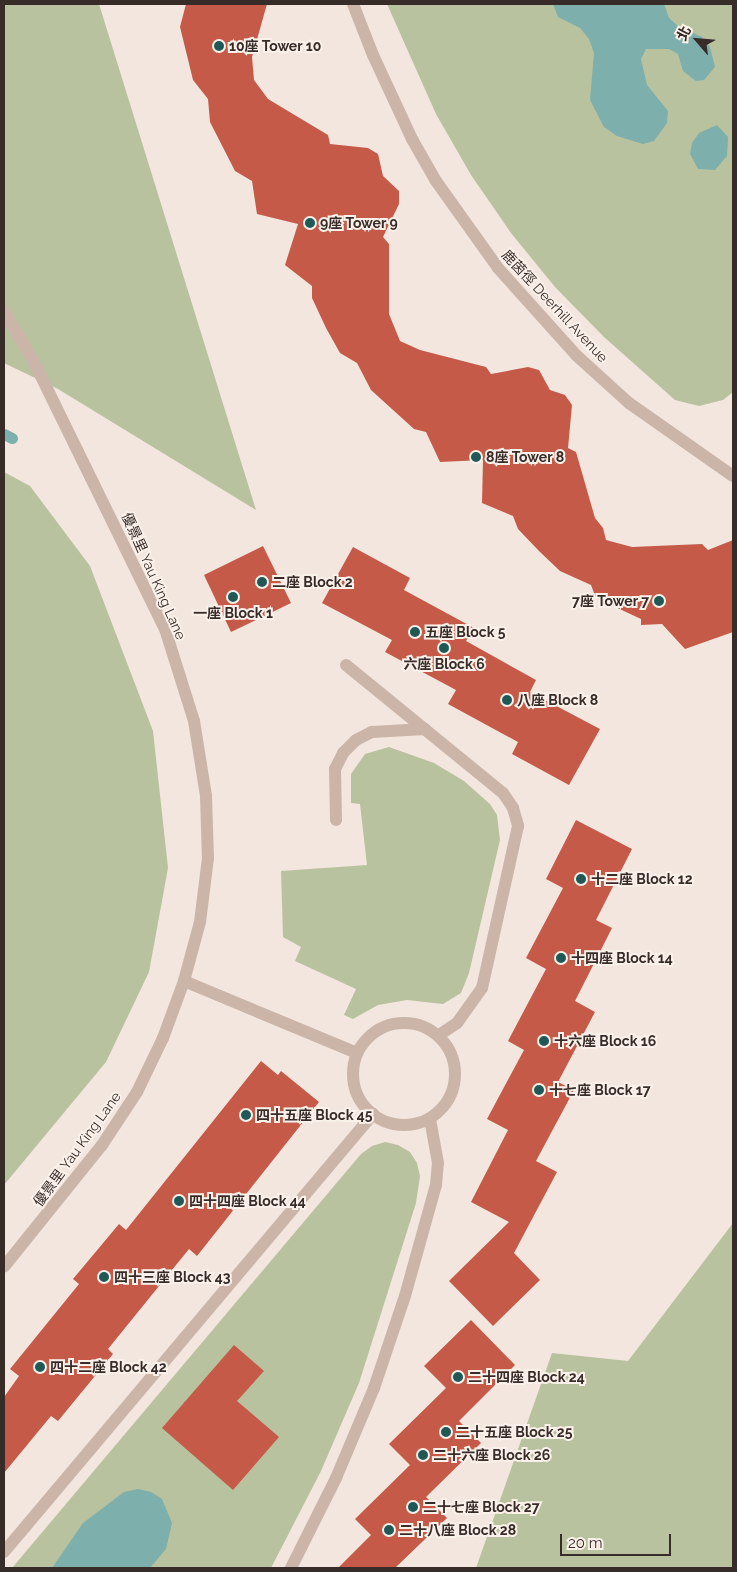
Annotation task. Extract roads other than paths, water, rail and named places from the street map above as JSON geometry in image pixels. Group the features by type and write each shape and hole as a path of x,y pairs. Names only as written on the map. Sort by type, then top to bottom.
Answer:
{"street":[{"name":"鹿茵徑 Deerhill Avenue","path":"354,4 373,56 412,139 436,181 498,268 576,355 629,403 733,474"},
{"name":"優景里 Yau King Lane","path":"4,311 36,366 127,548 164,629 194,721 206,796 208,858 200,922 184,981 163,1038 137,1092 102,1145 4,1267"},
{"path":"346,665 503,793 513,808 518,826 482,988 461,1018 439,1035"},
{"path":"336,820 335,769 343,753 356,740 372,732 425,729"},
{"path":"184,981 357,1053"},
{"path":"410,1022 439,1035 455,1063 455,1080 442,1109 430,1119 399,1126 372,1114 360,1100 354,1084 357,1053 366,1039 394,1023 410,1022"},
{"path":"4,1552 372,1114"},
{"path":"291,1568 336,1478 374,1388 405,1296 436,1185 437,1155 430,1119"}],"water":[{"path":"553,4 664,4 669,18 679,27 702,37 710,47 715,67 704,80 696,81 683,71 678,54 669,49 646,49 641,59 647,85 668,111 667,123 654,141 643,144 617,136 604,127 590,100 594,53 589,39 580,28 558,17"},
{"path":"717,125 728,137 727,156 715,170 698,169 690,154 692,143 699,133"},
{"path":"138,1489 151,1492 162,1499 172,1523 166,1549 150,1568 52,1568 83,1523 124,1492"}],"waterway":[{"path":"4,434 12,438"}],"place":[{"name":"10座 Tower 10","path":"219,46"},
{"name":"9座 Tower 9","path":"310,223"},
{"name":"8座 Tower 8","path":"476,457"},
{"name":"二座 Block 2","path":"262,582"},
{"name":"一座 Block 1","path":"233,597"},
{"name":"7座 Tower 7","path":"659,601"},
{"name":"五座 Block 5","path":"415,632"},
{"name":"六座 Block 6","path":"444,648"},
{"name":"八座 Block 8","path":"507,700"},
{"name":"十二座 Block 12","path":"581,879"},
{"name":"十四座 Block 14","path":"561,958"},
{"name":"十六座 Block 16","path":"544,1041"},
{"name":"十七座 Block 17","path":"539,1090"},
{"name":"四十五座 Block 45","path":"246,1115"},
{"name":"四十四座 Block 44","path":"179,1201"},
{"name":"四十三座 Block 43","path":"104,1277"},
{"name":"四十二座 Block 42","path":"40,1367"},
{"name":"二十四座 Block 24","path":"458,1377"},
{"name":"二十五座 Block 25","path":"446,1432"},
{"name":"二十六座 Block 26","path":"423,1455"},
{"name":"二十七座 Block 27","path":"413,1507"},
{"name":"二十八座 Block 28","path":"389,1530"}]}
